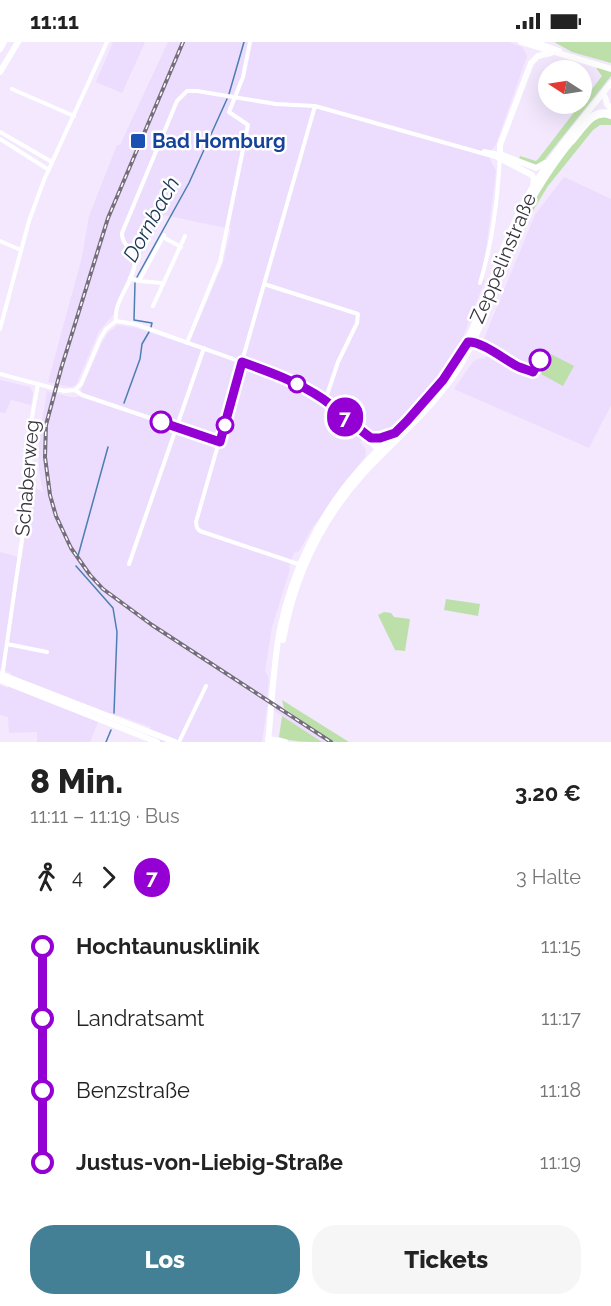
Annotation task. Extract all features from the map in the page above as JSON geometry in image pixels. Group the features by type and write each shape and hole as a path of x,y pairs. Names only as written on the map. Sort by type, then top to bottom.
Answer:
{"highway":[{"path":"571,141 596,114 604,112 611,114"}],"main road":[{"path":"0,49 4,42"},
{"path":"0,72 18,42"},
{"path":"534,42 611,68"},
{"path":"549,42 570,55"},
{"path":"523,43 611,68"},
{"path":"500,156 500,143 529,67 531,57 523,43"},
{"path":"529,67 538,56 551,52"},
{"name":"Zeppelinstraße","path":"302,565 339,504 380,450 438,387 456,361 473,328 515,222 532,188 611,83"},
{"name":"Zeppelinstraße","path":"268,741 274,684 289,610 302,565 329,510 371,456 435,400 461,364 485,316 522,217 544,178 611,90"},
{"path":"605,97 611,109"},
{"path":"500,156 541,167 573,131"},
{"path":"500,143 513,159"},
{"path":"500,156 532,175 534,179 532,188"},
{"path":"1,677 157,742"},
{"path":"1,677 177,742"},
{"path":"268,741 285,742"}],"street":[{"path":"0,329 34,208 52,162 107,42"},
{"path":"187,343 220,262 248,125 229,112 243,76 250,42"},
{"path":"12,89 74,116"},
{"path":"116,321 116,310 135,265 135,258 122,240 122,233 177,101 191,90 276,104 315,106 500,156 495,213 480,283"},
{"path":"302,565 197,528 197,518 315,106"},
{"path":"0,132 52,162"},
{"path":"0,139 49,170"},
{"path":"31,159 34,152"},
{"path":"140,280 163,236 182,247"},
{"path":"153,306 162,283 182,247 185,236"},
{"path":"0,241 21,250"},
{"path":"130,278 162,283"},
{"path":"264,284 358,314 357,323 338,362 325,400"},
{"path":"0,375 69,392 75,390 81,384 104,332 110,324 116,321 129,322 298,384 325,400 365,440 380,450"},
{"path":"129,564 204,348"},
{"name":"Schaberweg","path":"1,677 31,481 31,422 38,384"},
{"path":"75,390 82,395 220,442"},
{"path":"339,413 371,438 380,450"},
{"path":"371,438 380,438 395,433"},
{"path":"365,440 371,456"},
{"path":"7,644 47,652"},
{"path":"177,742 207,686"}],"shaded area":[{"path":"113,42 145,42 122,93 96,82"},
{"path":"168,42 509,42 522,47 527,56 496,144 492,149 490,159 496,171 480,278 485,280 459,347 448,368 397,426 381,436 368,434 360,442 366,450 365,457 312,528 299,551 294,553 289,567 272,627 265,671 269,678 267,697 332,742 322,742 267,706 262,742 146,742 151,727 102,712 90,742 37,742 37,732 9,733 8,717 0,715 0,685 8,688 11,673 0,669 0,552 22,558 32,486 43,492 39,470 39,438 47,391 78,397 102,343 108,333 118,325 136,328 188,345 223,264 231,229 164,215 140,257 133,259 113,315 99,331 76,385 70,387 48,382 82,257 89,216 117,145 120,145"},
{"path":"564,177 611,199 611,405 589,448 454,389 472,363 477,359 486,358 490,345 483,341 535,215"},
{"path":"0,380 30,387 33,393 31,405 11,400 5,413 0,412"}],"green space":[{"path":"554,42 611,42 611,63 572,52"},
{"path":"596,68 611,71 611,76 592,100 592,89 602,76"},
{"path":"573,114 581,114 541,164 536,165 519,159 520,156 536,161"},
{"path":"611,116 611,125 600,125 593,130 548,186 526,222 534,198 566,153 596,118"},
{"path":"551,354 574,366 563,386 541,374"},
{"path":"446,599 480,604 478,616 444,610"},
{"path":"384,612 391,613 394,617 410,619 405,651 395,650 378,615"},
{"path":"282,700 349,742 332,742 284,708"},
{"path":"282,716 322,742 294,741 279,737"}],"waterway":[{"name":"Dornbach","path":"229,94 244,42"},
{"name":"Dornbach","path":"137,277 189,183 227,99"},
{"name":"Dornbach","path":"135,283 134,320 152,323 151,327"},
{"name":"Dornbach","path":"124,403 140,359 142,344 149,332"},
{"name":"Dornbach","path":"78,556 108,447"},
{"name":"Dornbach","path":"76,566 113,608 117,632 114,713"},
{"name":"Dornbach","path":"106,742 111,730"}],"railway":[{"path":"183,42 108,218 61,369 46,425 45,457 50,495 56,516 71,548 103,589 152,625 331,742"}],"bus line":[{"name":"7","path":"161,422 220,442 242,362 304,387 325,400 371,438 380,438 395,433 424,403 443,380 466,343 470,341 533,372 540,360"}],"place":[{"name":"Bad Homburg","path":"138,141"}]}
